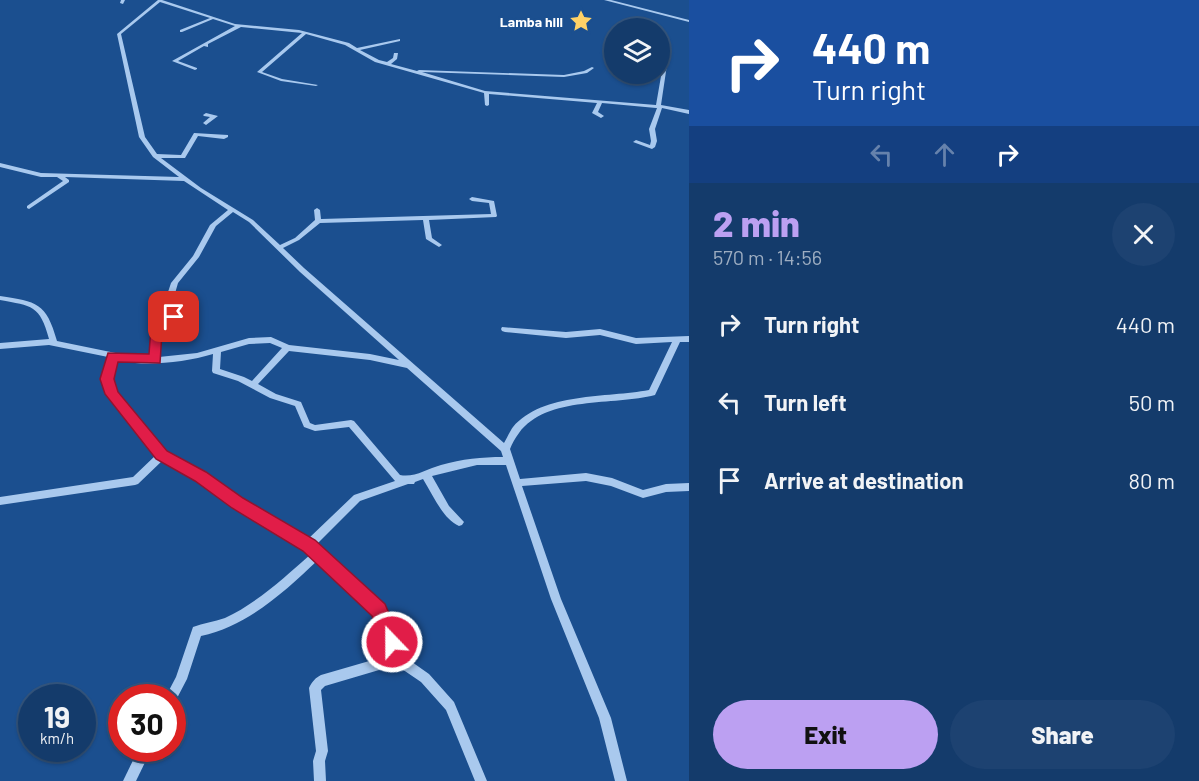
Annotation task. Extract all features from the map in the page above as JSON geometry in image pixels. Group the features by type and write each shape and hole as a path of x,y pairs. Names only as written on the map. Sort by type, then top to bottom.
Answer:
{"street":[{"path":"606,0 689,21"},
{"path":"506,449 251,221 155,156 142,137 119,34 161,1 240,26 305,33 357,49 367,57 387,64 486,92 659,107 689,112"},
{"path":"181,31 212,19"},
{"path":"195,69 174,61 240,26"},
{"path":"305,33 259,72 281,80 316,85"},
{"path":"357,49 399,40"},
{"path":"387,64 395,59 396,54"},
{"path":"413,71 564,76 576,75 592,68"},
{"path":"636,142 652,147 654,141 652,129 659,107 661,84"},
{"path":"486,92 487,105"},
{"path":"600,102 595,113 601,116"},
{"path":"206,115 215,116 206,123"},
{"path":"155,156 183,157 196,134 226,136 224,137"},
{"path":"0,165 60,177 67,181 29,207"},
{"path":"41,175 172,177 189,180"},
{"path":"279,248 297,239 318,221 494,216 492,202 472,199"},
{"path":"155,359 155,331 174,317 168,304 175,283 196,257 213,225 232,210"},
{"path":"317,210 318,221"},
{"path":"426,219 429,239 439,245"},
{"path":"0,298 39,308 47,315 52,342"},
{"path":"505,329 566,335 600,332 636,341 676,342 689,339"},
{"path":"0,346 35,341 52,342 112,357 155,359 197,356 261,340 271,340 287,348 410,365"},
{"path":"621,781 605,718 555,599 506,449 512,432 539,413 568,401 631,398 652,393 676,342"},
{"path":"253,385 287,348"},
{"path":"217,351 216,371 253,385 273,396 298,404 307,425 315,428 351,423 397,478 411,481"},
{"path":"112,357 107,379 111,394 162,455 201,476 237,503 309,545 378,610 387,625 397,659 425,678 450,706 481,781"},
{"path":"0,501 135,481 162,455"},
{"path":"309,545 357,498 477,461 509,461"},
{"path":"426,475 446,509 459,522"},
{"path":"517,483 586,477 612,482 643,494 666,488 689,487"},
{"path":"178,684 197,631 213,629 242,613 291,579 318,554"},
{"path":"320,781 319,761 322,751 315,688 321,681 397,659"},
{"path":"129,781 139,762"}],"place":[{"name":"Lamba hill","path":"581,21"}],"route":[{"path":"174,317 173,320 155,331 155,359 135,360 112,357 107,379 111,394 162,455 201,476 237,503 309,545 378,610 387,625 392,642"}]}
